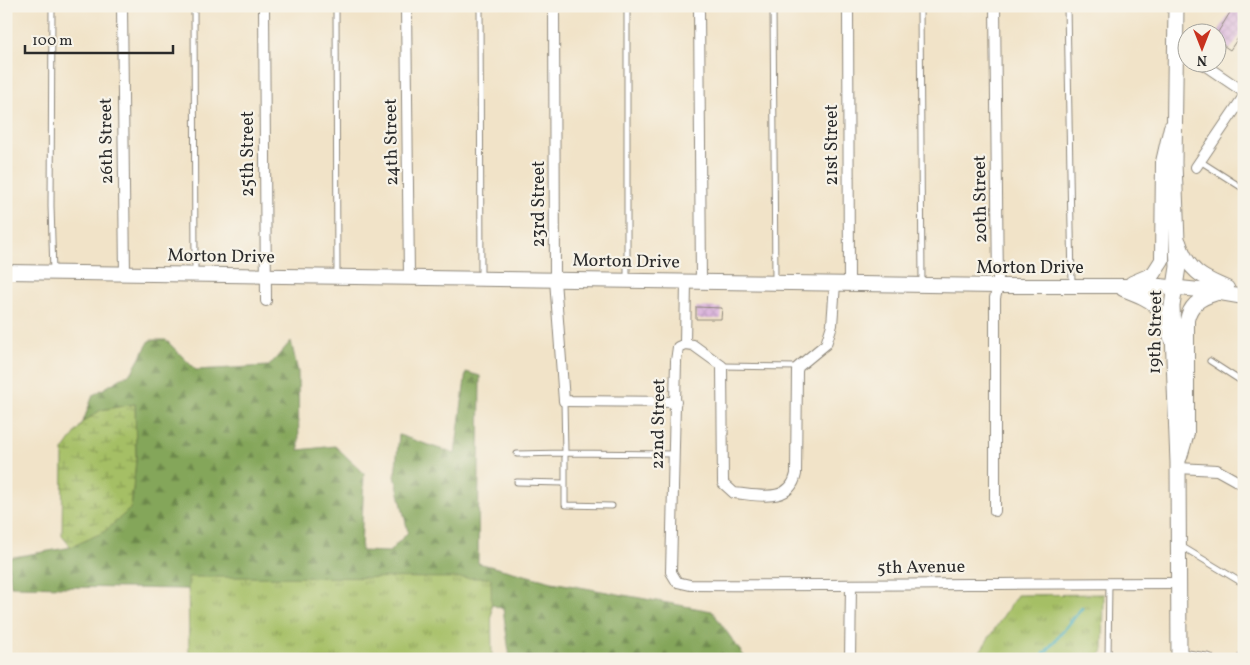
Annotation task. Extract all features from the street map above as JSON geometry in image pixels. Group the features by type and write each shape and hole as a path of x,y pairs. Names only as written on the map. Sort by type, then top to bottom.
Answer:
{"main road":[{"name":"19th Street","path":"1176,6 1178,22"},
{"name":"19th Street","path":"1179,656 1178,465 1173,343 1175,289 1178,267 1174,163 1176,104 1180,72"}],"street":[{"name":"26th Street","path":"122,6 125,275"},
{"name":"25th Street","path":"264,6 266,301"},
{"name":"24th Street","path":"406,6 409,277"},
{"name":"23rd Street","path":"554,6 555,280 564,402"},
{"path":"699,6 701,282"},
{"name":"21st Street","path":"798,366 826,344 842,284 848,6"},
{"name":"20th Street","path":"995,6 998,286 995,298 996,511"},
{"path":"1215,72 1244,92"},
{"path":"1198,164 1244,96"},
{"path":"1117,286 1143,280 1153,274 1162,260 1163,162 1176,104"},
{"path":"1177,237 1183,256 1198,275 1244,296"},
{"name":"Morton Drive","path":"6,272 1072,287 1160,286 1244,296"},
{"name":"22nd Street","path":"671,572 677,353 678,347 685,344 686,282"},
{"path":"1117,286 1154,303 1163,314 1173,343"},
{"path":"1222,292 1201,298 1188,315 1187,433 1178,465 1217,470 1244,485"},
{"path":"685,344 693,344 722,366 723,483 734,493 781,495 787,492 795,480 798,366"},
{"path":"564,402 676,402"},
{"name":"5th Avenue","path":"671,572 677,582 690,584 851,586 1010,582 1178,583"},
{"path":"850,659 851,586"},
{"path":"1179,656 1209,659"}],"lane":[{"path":"52,6 51,206 54,273"},
{"path":"194,6 195,275"},
{"path":"336,6 337,278"},
{"path":"480,6 482,278"},
{"path":"627,6 627,280"},
{"path":"773,6 775,283"},
{"path":"920,6 922,285"},
{"path":"1067,6 1072,287"},
{"path":"1198,164 1244,189"},
{"path":"1210,361 1244,383"},
{"path":"722,366 798,366"},
{"path":"564,402 565,505 612,506"},
{"path":"517,454 674,454"},
{"path":"516,482 564,483"},
{"path":"1178,544 1244,584"},
{"path":"1108,659 1109,583"}],"green space":[{"path":"150,340 166,340 196,370 269,366 291,341 298,372 299,450 335,446 364,473 361,551 389,552 408,532 395,476 399,435 455,454 466,372 480,376 478,563 552,582 712,611 746,659 510,659 503,609 465,594 11,586 8,558 72,547 131,508 136,460 135,404 101,410 83,422 93,395 132,372"},
{"path":"135,404 136,460 131,508 104,532 71,547 62,536 63,451 83,422 101,410"},
{"path":"188,577 491,578 492,659 189,659"},
{"path":"1104,594 1103,651 1096,659 975,659 1017,595"}],"building":[{"path":"1234,6 1244,9 1244,29 1230,50 1228,49 1228,22 1224,22"},
{"path":"696,307 722,308 721,319 696,319"}],"waterway":[{"path":"1040,659 1082,608"}]}
